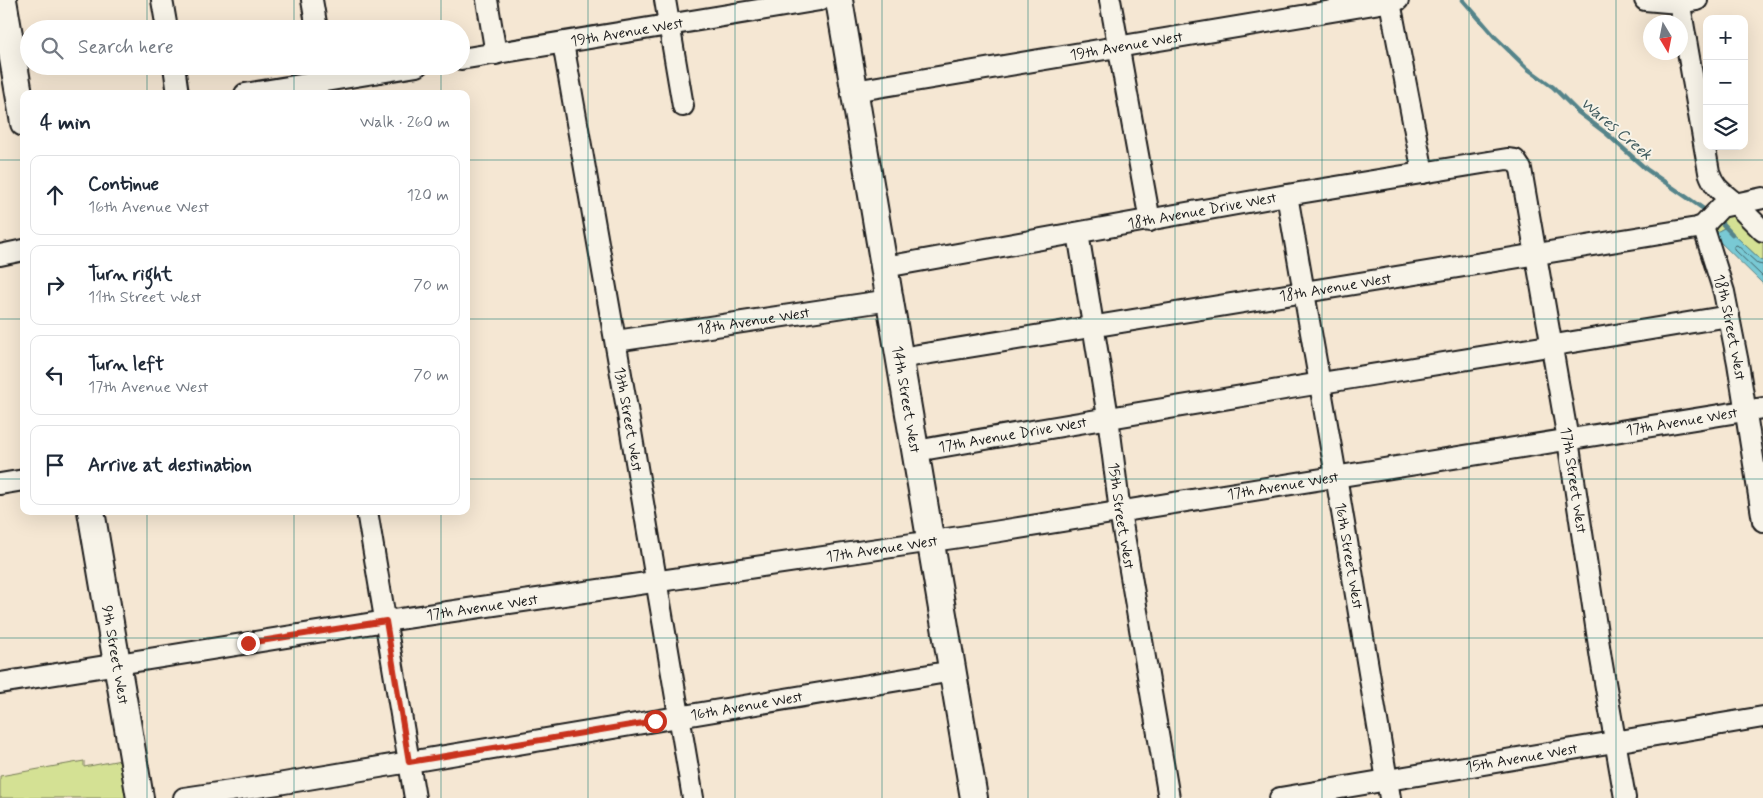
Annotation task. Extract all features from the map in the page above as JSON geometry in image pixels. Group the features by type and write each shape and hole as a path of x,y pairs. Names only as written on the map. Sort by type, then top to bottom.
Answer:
{"main road":[{"path":"3,0 6,53 20,107"},
{"name":"14th Street West","path":"839,0 974,798"},
{"name":"9th Street West","path":"92,515 140,798"}],"street":[{"path":"162,0 165,20"},
{"path":"312,0 315,20"},
{"path":"487,0 496,54"},
{"path":"665,0 682,106"},
{"name":"19th Avenue West","path":"470,58 820,0"},
{"path":"1110,0 1150,221"},
{"path":"1645,0 1685,1 1709,172 1712,182 1719,191 1715,215 1763,231"},
{"path":"1394,1 1423,173"},
{"name":"19th Avenue West","path":"854,91 1394,1"},
{"name":"13th Street West","path":"563,43 616,341 693,798"},
{"path":"175,75 177,90"},
{"path":"294,90 322,75"},
{"name":"18th Avenue Drive West","path":"885,267 1507,159 1515,160 1519,165"},
{"name":"17th Street West","path":"1519,165 1568,440 1624,798"},
{"name":"16th Street West","path":"1286,196 1336,476 1388,789"},
{"name":"18th Avenue West","path":"900,358 1697,228 1715,215 1763,198"},
{"name":"18th Street West","path":"1715,215 1724,292 1754,409 1763,521"},
{"name":"15th Street West","path":"1078,233 1108,417 1120,512 1169,798"},
{"path":"0,255 20,251"},
{"name":"18th Avenue West","path":"616,341 890,300"},
{"name":"17th Avenue Drive West","path":"916,450 1729,316"},
{"name":"17th Avenue West","path":"0,683 386,621 932,542 1754,409"},
{"path":"0,484 20,481"},
{"path":"368,515 415,798"},
{"name":"16th Avenue West","path":"184,798 279,791 409,762 954,671"},
{"name":"15th Avenue West","path":"1280,798 1388,789 1615,742 1763,717"}],"green space":[{"path":"1735,213 1763,241 1763,262 1726,227 1713,234 1711,228 1722,216"},
{"path":"126,759 133,798 0,798 0,776 84,761 84,767"}],"water":[{"path":"1726,227 1763,262 1763,284 1714,236 1713,234"}],"waterway":[{"name":"Wares Creek","path":"1463,0 1495,37 1528,69 1553,87 1578,112 1607,134 1646,169 1708,212"},
{"name":"Wares Creek","path":"1717,218 1732,234"}],"route":[{"path":"248,643 386,621 409,762 655,721"}]}
